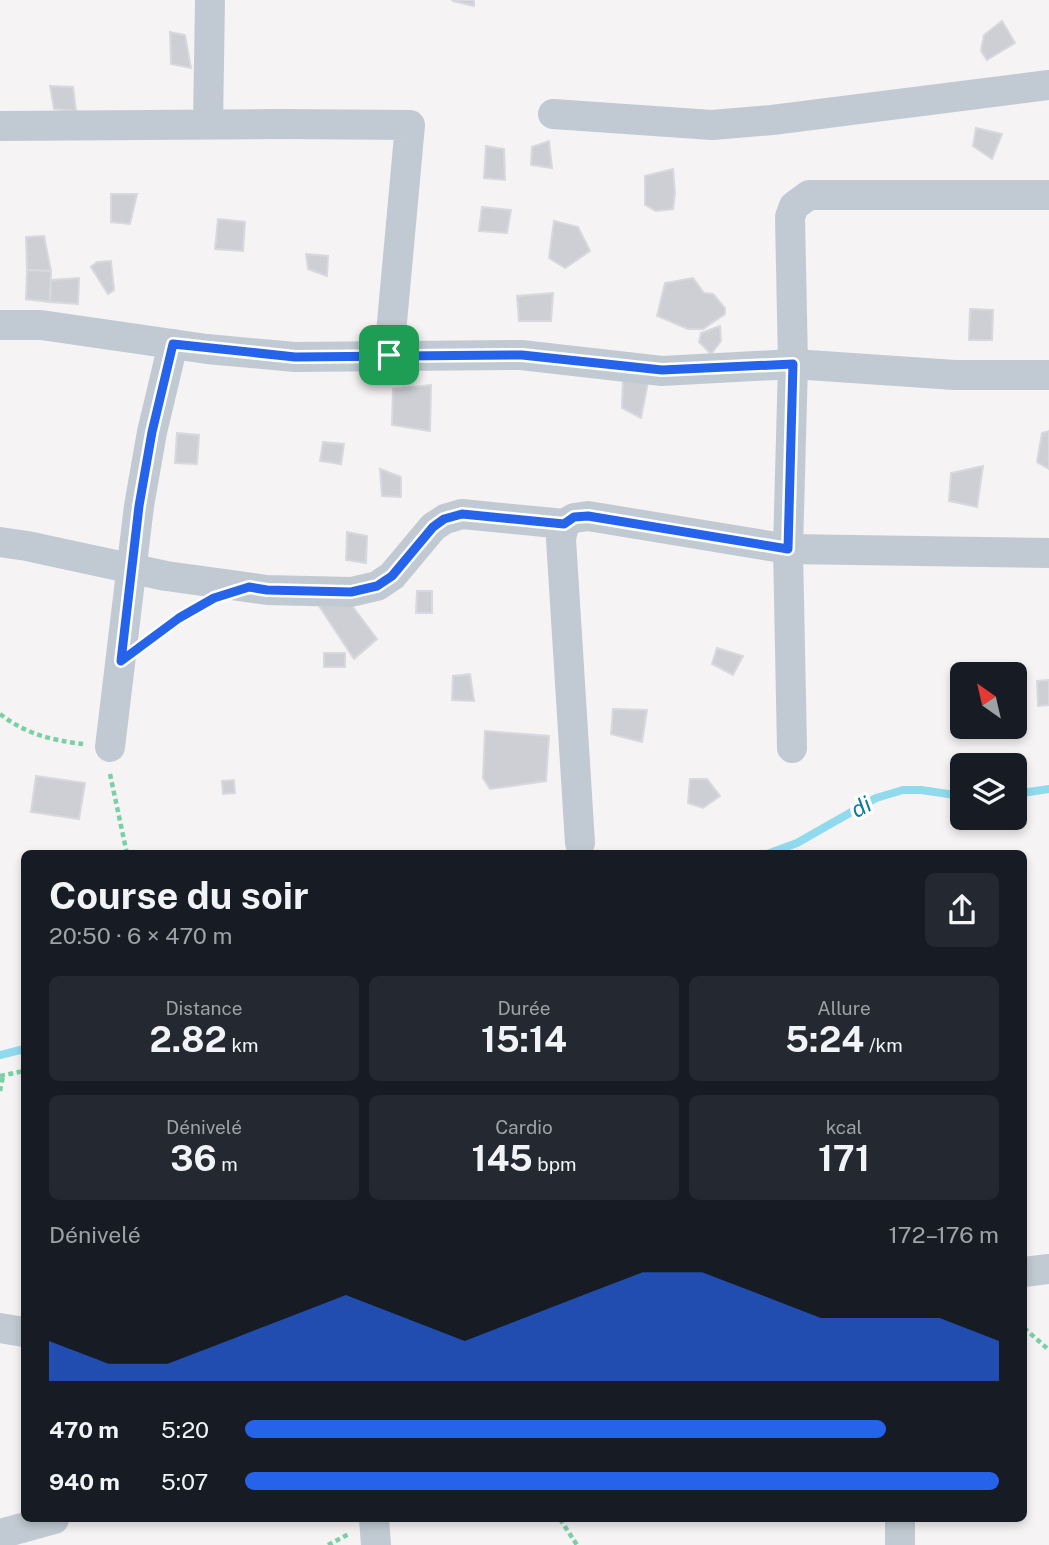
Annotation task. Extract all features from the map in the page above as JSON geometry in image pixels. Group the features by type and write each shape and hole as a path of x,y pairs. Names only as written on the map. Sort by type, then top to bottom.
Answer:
{"street":[{"path":"208,124 210,0"},
{"path":"553,114 712,125 772,120 1049,85"},
{"path":"0,125 410,125 389,355"},
{"path":"792,748 788,549 793,364 790,216 794,206 809,194 1049,195"},
{"path":"0,325 41,325 173,344 295,357 522,355 662,370 793,364 955,375 1049,375"},
{"path":"110,747 152,432 173,344"},
{"path":"0,542 132,569 267,590 351,592 377,586 392,576 433,527 444,519 462,514 564,524 574,517 588,516 788,549 1049,553"},
{"path":"564,524 561,539 580,843"},
{"path":"1027,1272 1049,1269"},
{"path":"0,1328 21,1332"},
{"path":"0,1534 43,1522"},
{"path":"900,1522 900,1545"}],"path":[{"path":"121,661 179,618 202,605"},
{"path":"0,714 18,728 50,738 110,747 109,774 126,850"},
{"path":"0,1091 2,1076 21,1072"},
{"path":"1027,1331 1049,1350"},
{"path":"562,1522 577,1545"},
{"path":"328,1545 369,1531"}],"building":[{"path":"474,0 474,6 453,1"},
{"path":"1002,21 1015,43 987,60 981,51 984,35"},
{"path":"170,32 185,35 191,68 171,64"},
{"path":"50,86 73,87 76,111 54,109"},
{"path":"976,128 1002,134 992,159 973,146"},
{"path":"549,141 552,168 531,165 532,147"},
{"path":"486,146 504,149 505,180 484,178"},
{"path":"673,169 673,209 656,211 645,205 645,176"},
{"path":"111,194 137,194 130,224 111,222"},
{"path":"482,207 511,210 507,233 479,231"},
{"path":"218,219 245,222 243,251 215,249"},
{"path":"554,221 578,227 590,251 565,268 549,258"},
{"path":"44,236 51,271 27,270 26,237"},
{"path":"306,254 328,256 327,276 308,269"},
{"path":"111,261 114,290 108,294 91,267 97,262"},
{"path":"27,270 51,271 50,302 26,299"},
{"path":"79,278 78,304 50,302 51,280"},
{"path":"693,278 704,293 713,294 725,308 725,314 703,329 688,329 657,316 665,283"},
{"path":"553,293 551,321 519,321 517,296"},
{"path":"970,309 993,310 992,340 969,340"},
{"path":"720,326 721,341 711,354 699,342 701,333"},
{"path":"623,377 648,382 641,418 622,408"},
{"path":"431,385 430,431 392,425 393,389"},
{"path":"1049,431 1049,469 1037,462 1042,433"},
{"path":"177,433 199,435 197,464 175,463"},
{"path":"323,442 344,444 341,464 320,461"},
{"path":"983,466 977,507 949,501 951,473"},
{"path":"380,469 401,477 401,497 382,496"},
{"path":"347,532 367,536 366,563 346,560"},
{"path":"417,591 432,591 432,613 416,613"},
{"path":"347,599 377,639 354,659 319,606"},
{"path":"717,648 743,656 733,675 712,664"},
{"path":"324,653 345,653 345,667 324,667"},
{"path":"470,674 474,701 452,700 453,676"},
{"path":"1049,680 1049,705 1038,706 1037,681"},
{"path":"613,709 647,710 642,742 611,734"},
{"path":"485,731 549,736 546,781 490,789 483,778"},
{"path":"36,776 85,783 79,819 31,812"},
{"path":"690,779 707,779 720,796 703,808 688,803"},
{"path":"234,780 235,793 223,794 222,781"}],"waterway":[{"name":"di","path":"1027,792 1049,789"},
{"name":"di","path":"778,850 797,843 876,798 903,790 950,794"},
{"name":"di","path":"0,1055 21,1050"}],"route":[{"path":"173,344 295,357 389,355 522,355 662,370 793,364 788,549 588,516 574,517 564,524 462,514 444,519 433,527 392,576 377,586 351,592 267,590 249,587 214,598 179,618 121,661 139,506 152,432 173,344"}]}
